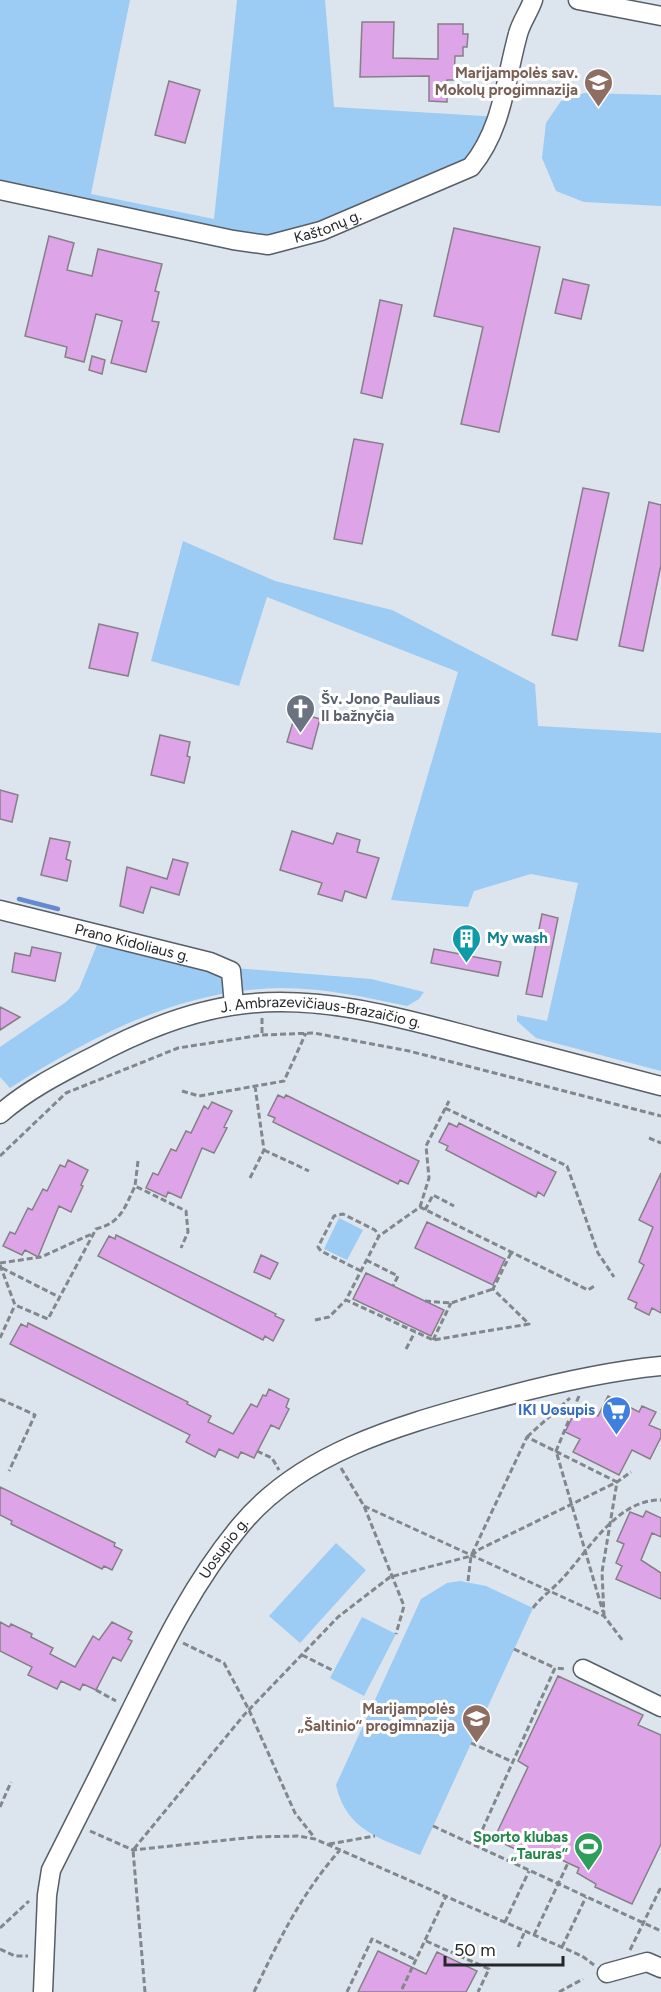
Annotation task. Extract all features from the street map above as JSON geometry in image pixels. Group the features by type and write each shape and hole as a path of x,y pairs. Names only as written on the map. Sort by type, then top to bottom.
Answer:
{"street":[{"name":"Kaštonų g.","path":"0,189 233,240 268,245 321,231 471,168 484,151 500,117 519,32 532,0"},
{"path":"578,0 661,16"},
{"name":"Prano Kidoliaus g.","path":"0,910 210,962 231,971 234,1005"},
{"name":"J. Ambrazevičiaus-Brazaičio g.","path":"3,1105 127,1038 186,1016 234,1005 293,1003 354,1009 456,1032 661,1086"},
{"name":"Uosupio g.","path":"43,1992 47,1895 51,1870 171,1628 207,1571 241,1525 286,1482 354,1444 434,1416 580,1383 609,1371 661,1366"},
{"path":"583,1669 661,1707"},
{"path":"607,1973 647,1962 661,1968"}],"path":[{"path":"182,1091 199,1096 284,1082 306,1033"},
{"path":"0,1156 66,1093 178,1048 262,1035 306,1033 408,1051 661,1116"},
{"path":"250,1178 264,1150 255,1086"},
{"path":"315,1320 329,1317 346,1300 379,1236 420,1207 429,1178 426,1146 449,1101"},
{"path":"445,1108 567,1166 598,1252 614,1277"},
{"path":"649,1138 661,1143"},
{"path":"264,1150 309,1171"},
{"path":"15,1305 48,1319 96,1229 108,1226 121,1217 135,1186 138,1161"},
{"path":"135,1186 186,1211 188,1232 181,1248"},
{"path":"425,1210 434,1195 454,1206"},
{"path":"420,1207 588,1290 596,1285"},
{"path":"361,1271 318,1247 334,1216 344,1214 375,1230 379,1236"},
{"path":"0,1266 41,1257 94,1233"},
{"path":"425,1300 451,1304 493,1289 511,1253"},
{"path":"366,1260 398,1276 393,1286"},
{"path":"0,1266 59,1297"},
{"path":"0,1266 15,1305 0,1338"},
{"path":"346,1300 433,1340 529,1324 493,1289"},
{"path":"433,1340 451,1304"},
{"path":"406,1349 414,1332"},
{"path":"468,1581 471,1556 526,1437 580,1383"},
{"path":"580,1383 555,1451 604,1616 624,1641"},
{"path":"0,1399 35,1415 9,1471"},
{"path":"526,1437 617,1482"},
{"path":"257,1451 272,1458 286,1482"},
{"path":"341,1468 364,1506 404,1606 396,1634"},
{"path":"145,1992 133,1850 249,1710 338,1617 393,1576 471,1556 480,1548 617,1482 631,1472"},
{"path":"604,1616 602,1572 617,1482"},
{"path":"533,1608 538,1599 550,1592 585,1554 610,1522 638,1505 661,1500"},
{"path":"364,1506 604,1616"},
{"path":"179,1641 224,1663 249,1710 295,1813 315,1839"},
{"path":"514,1649 555,1668 583,1669"},
{"path":"302,1655 334,1671"},
{"path":"475,1846 555,1668"},
{"path":"96,1690 131,1709"},
{"path":"471,1743 513,1762"},
{"path":"0,1807 11,1782"},
{"path":"433,1826 661,1931"},
{"path":"86,1829 133,1850 255,1837 298,1836 315,1839 582,1956 607,1973"},
{"path":"327,1844 375,1836"},
{"path":"254,1992 296,1905 318,1874 340,1850"},
{"path":"534,1935 568,1863"},
{"path":"504,1922 529,1870"},
{"path":"627,1953 634,1946 661,1887"},
{"path":"0,1928 34,1896 47,1895"},
{"path":"402,1989 446,1896"},
{"path":"562,1947 586,1897"},
{"path":"518,1947 525,1931"},
{"path":"347,1992 372,1940 416,1960"},
{"path":"425,1941 489,1970 480,1992"},
{"path":"0,1949 15,1956 45,1956"},
{"path":"559,1992 583,1979"}],"shaded area":[{"path":"0,0 130,0 91,194 214,219 237,0 325,0 334,107 500,117 471,167 268,245 0,190"},
{"path":"584,93 661,95 661,206 584,202 556,191 542,158 546,123 561,101"},
{"path":"183,541 275,581 392,610 535,684 538,726 661,733 661,1071 536,1038 517,1021 517,1015 547,1021 578,883 531,874 474,891 468,907 391,900 458,672 267,597 239,686 151,661"},
{"path":"101,935 235,968 371,979 424,992 419,999 407,1006 297,988 244,990 208,997 173,1006 105,1034 10,1088 0,1077 0,1047 66,1002 79,989"},
{"path":"339,1218 363,1230 347,1260 324,1249"},
{"path":"336,1543 366,1570 300,1643 269,1616"},
{"path":"460,1581 486,1586 533,1608 420,1855 379,1838 357,1823 341,1801 336,1785 421,1599 447,1583"},
{"path":"362,1617 396,1634 364,1696 330,1678"}],"building":[{"path":"362,22 394,22 393,58 438,59 438,24 463,24 463,34 468,34 467,47 463,47 463,56 455,56 454,80 447,80 447,102 429,101 429,76 360,77"},
{"path":"169,81 200,90 185,143 155,135"},
{"path":"454,228 540,247 499,432 461,424 483,327 434,316"},
{"path":"49,236 74,243 67,270 92,276 98,249 162,264 155,291 159,292 152,321 159,322 146,372 111,363 122,321 96,314 84,362 65,357 67,347 25,336"},
{"path":"563,279 589,285 581,319 555,313"},
{"path":"380,300 402,305 382,398 361,393"},
{"path":"92,356 105,360 102,374 89,370"},
{"path":"354,439 383,444 362,544 334,539"},
{"path":"583,488 609,493 577,640 552,635"},
{"path":"649,502 661,505 661,565 643,651 619,646"},
{"path":"99,624 138,633 128,676 89,668"},
{"name":"Šv. Jono Pauliaus II bažnyčia","path":"296,712 320,719 312,749 287,742"},
{"path":"160,735 190,742 187,756 190,757 184,783 151,775"},
{"path":"0,790 18,795 12,822 0,819"},
{"path":"292,831 333,844 337,833 360,840 357,852 379,858 366,898 345,891 342,901 318,894 322,883 280,870"},
{"path":"50,838 70,842 66,859 71,861 67,881 41,875"},
{"path":"173,859 188,863 179,895 151,887 143,913 120,906 127,867 167,879"},
{"path":"542,914 558,918 542,997 526,994"},
{"path":"32,947 61,953 55,981 12,972 15,953 30,956"},
{"name":"My wash","path":"434,949 501,962 498,976 431,963"},
{"path":"0,1007 20,1017 0,1030"},
{"path":"278,1095 284,1098 286,1095 419,1161 408,1184 400,1180 398,1184 273,1122 275,1118 268,1115"},
{"path":"212,1102 232,1111 224,1127 227,1128 214,1153 202,1148 181,1198 168,1192 166,1197 146,1188 153,1173 158,1175 171,1149 176,1151 186,1131 191,1133 204,1106 208,1109"},
{"path":"449,1123 457,1127 459,1123 556,1172 544,1196 538,1192 536,1197 446,1150 448,1146 439,1142"},
{"path":"68,1160 88,1170 71,1212 59,1206 38,1257 25,1250 22,1255 3,1246 10,1232 15,1234 28,1208 32,1210 43,1189 47,1191 60,1165 65,1167"},
{"path":"661,1173 661,1313 652,1308 649,1315 635,1308 637,1303 628,1299 644,1265 639,1262 653,1227 639,1220"},
{"path":"427,1222 505,1259 493,1285 415,1248"},
{"path":"116,1235 276,1314 275,1316 284,1320 273,1341 265,1336 263,1340 98,1256 109,1236 115,1239"},
{"path":"261,1255 278,1263 270,1279 254,1272"},
{"path":"366,1273 444,1310 431,1336 353,1299"},
{"path":"28,1323 188,1402 187,1404 211,1416 208,1422 233,1434 251,1404 257,1407 269,1389 289,1399 286,1407 289,1409 279,1429 271,1425 254,1458 241,1452 238,1458 219,1449 215,1457 186,1442 190,1435 10,1344 21,1324 27,1327"},
{"name":"IKI Uosupis","path":"608,1396 639,1412 642,1406 656,1412 649,1425 661,1430 661,1437 650,1459 632,1450 619,1475 573,1452 580,1439 565,1432 578,1406 598,1416"},
{"path":"0,1487 115,1543 114,1546 122,1550 112,1570 104,1566 102,1569 11,1524 12,1521 0,1515"},
{"path":"646,1511 661,1518 661,1537 652,1533 641,1560 661,1573 661,1599 616,1579 622,1566 616,1563 624,1544 617,1541 630,1512 643,1517"},
{"path":"0,1622 9,1627 11,1624 32,1634 31,1637 53,1648 50,1654 75,1667 93,1636 99,1640 112,1622 132,1632 128,1639 132,1641 121,1661 113,1657 96,1690 83,1684 80,1690 61,1681 57,1689 28,1675 32,1667 0,1651"},
{"path":"558,1676 643,1715 638,1725 661,1735 661,1844 632,1904 595,1887 596,1884 577,1873 579,1868 552,1855 550,1860 542,1856 541,1859 533,1855 532,1857 494,1839 528,1767 518,1761"},
{"path":"378,1951 426,1974 437,1952 477,1971 466,1992 358,1992"}],"waterway":[{"path":"19,899 58,909"}],"place":[{"name":"Marijampolės sav. Mokolų progimnazija","path":"599,108"},
{"name":"Šv. Jono Pauliaus II bažnyčia","path":"300,734"},
{"name":"My wash","path":"466,964"},
{"name":"IKI Uosupis","path":"616,1436"},
{"name":"Marijampolės „Šaltinio“ progimnazija","path":"476,1744"},
{"name":"Sporto klubas „Tauras“","path":"589,1872"}]}
